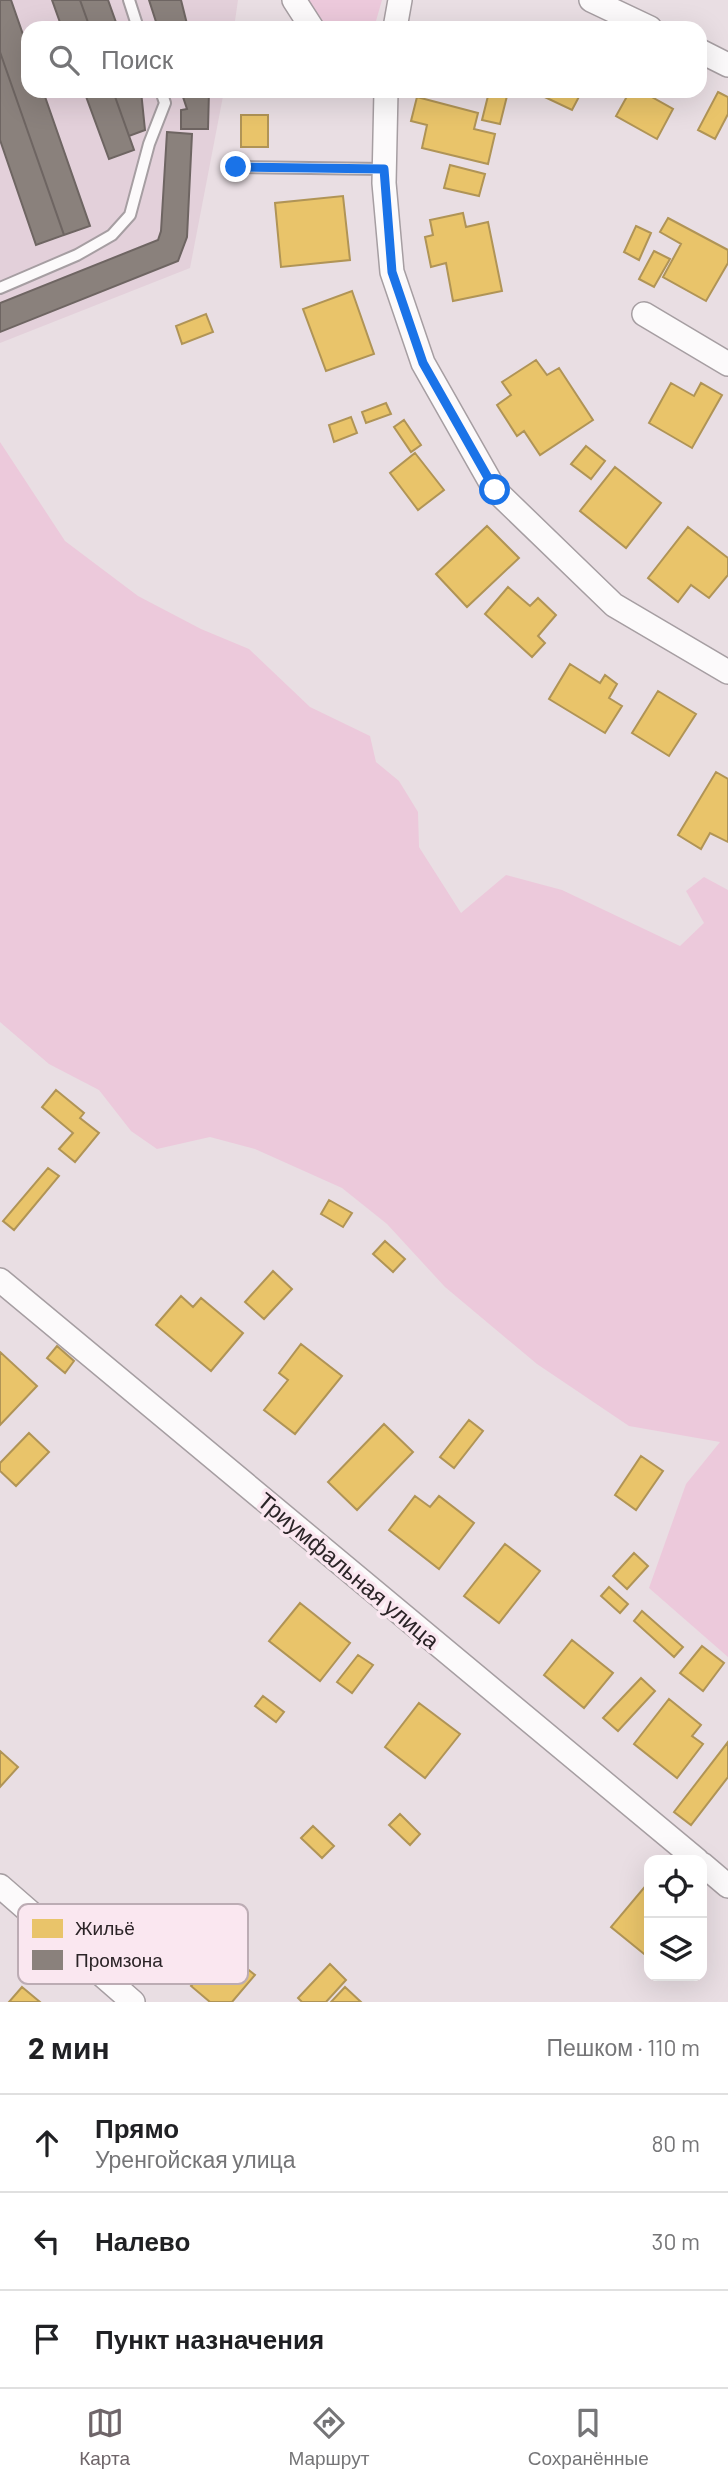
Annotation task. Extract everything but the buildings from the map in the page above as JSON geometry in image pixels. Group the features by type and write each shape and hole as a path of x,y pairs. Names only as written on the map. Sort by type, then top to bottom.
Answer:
{"street":[{"path":"295,0 308,21"},
{"path":"396,21 400,0"},
{"path":"591,0 635,21"},
{"path":"707,54 728,65"},
{"path":"386,98 384,169 392,272 418,350 495,490 614,605 728,672"},
{"path":"644,314 728,364"},
{"name":"Триумфальная улица","path":"0,1280 691,1855"},
{"path":"707,1868 728,1886"},
{"path":"0,1886 21,1904"},
{"path":"112,1984 133,2002"}],"lane":[{"path":"129,0 136,21"},
{"path":"0,288 77,255 112,235 130,215 149,144 165,103 163,98"},
{"path":"236,167 384,169"}],"shaded area":[{"path":"0,0 238,0 235,21 21,21 21,98 223,98 190,268 0,343"},
{"path":"308,0 382,0 376,21 322,21 312,10"},
{"path":"0,442 65,541 138,596 201,629 249,649 310,707 370,736 376,762 399,781 418,812 419,847 461,913 506,875 562,890 680,946 704,923 686,891 704,877 728,890 728,1657 649,1588 686,1484 720,1442 629,1426 537,1364 445,1287 387,1224 342,1188 255,1149 210,1137 157,1149 131,1131 99,1090 49,1064 0,1022"}],"route":[{"path":"236,167 384,169 392,272 423,363 495,490"}]}
